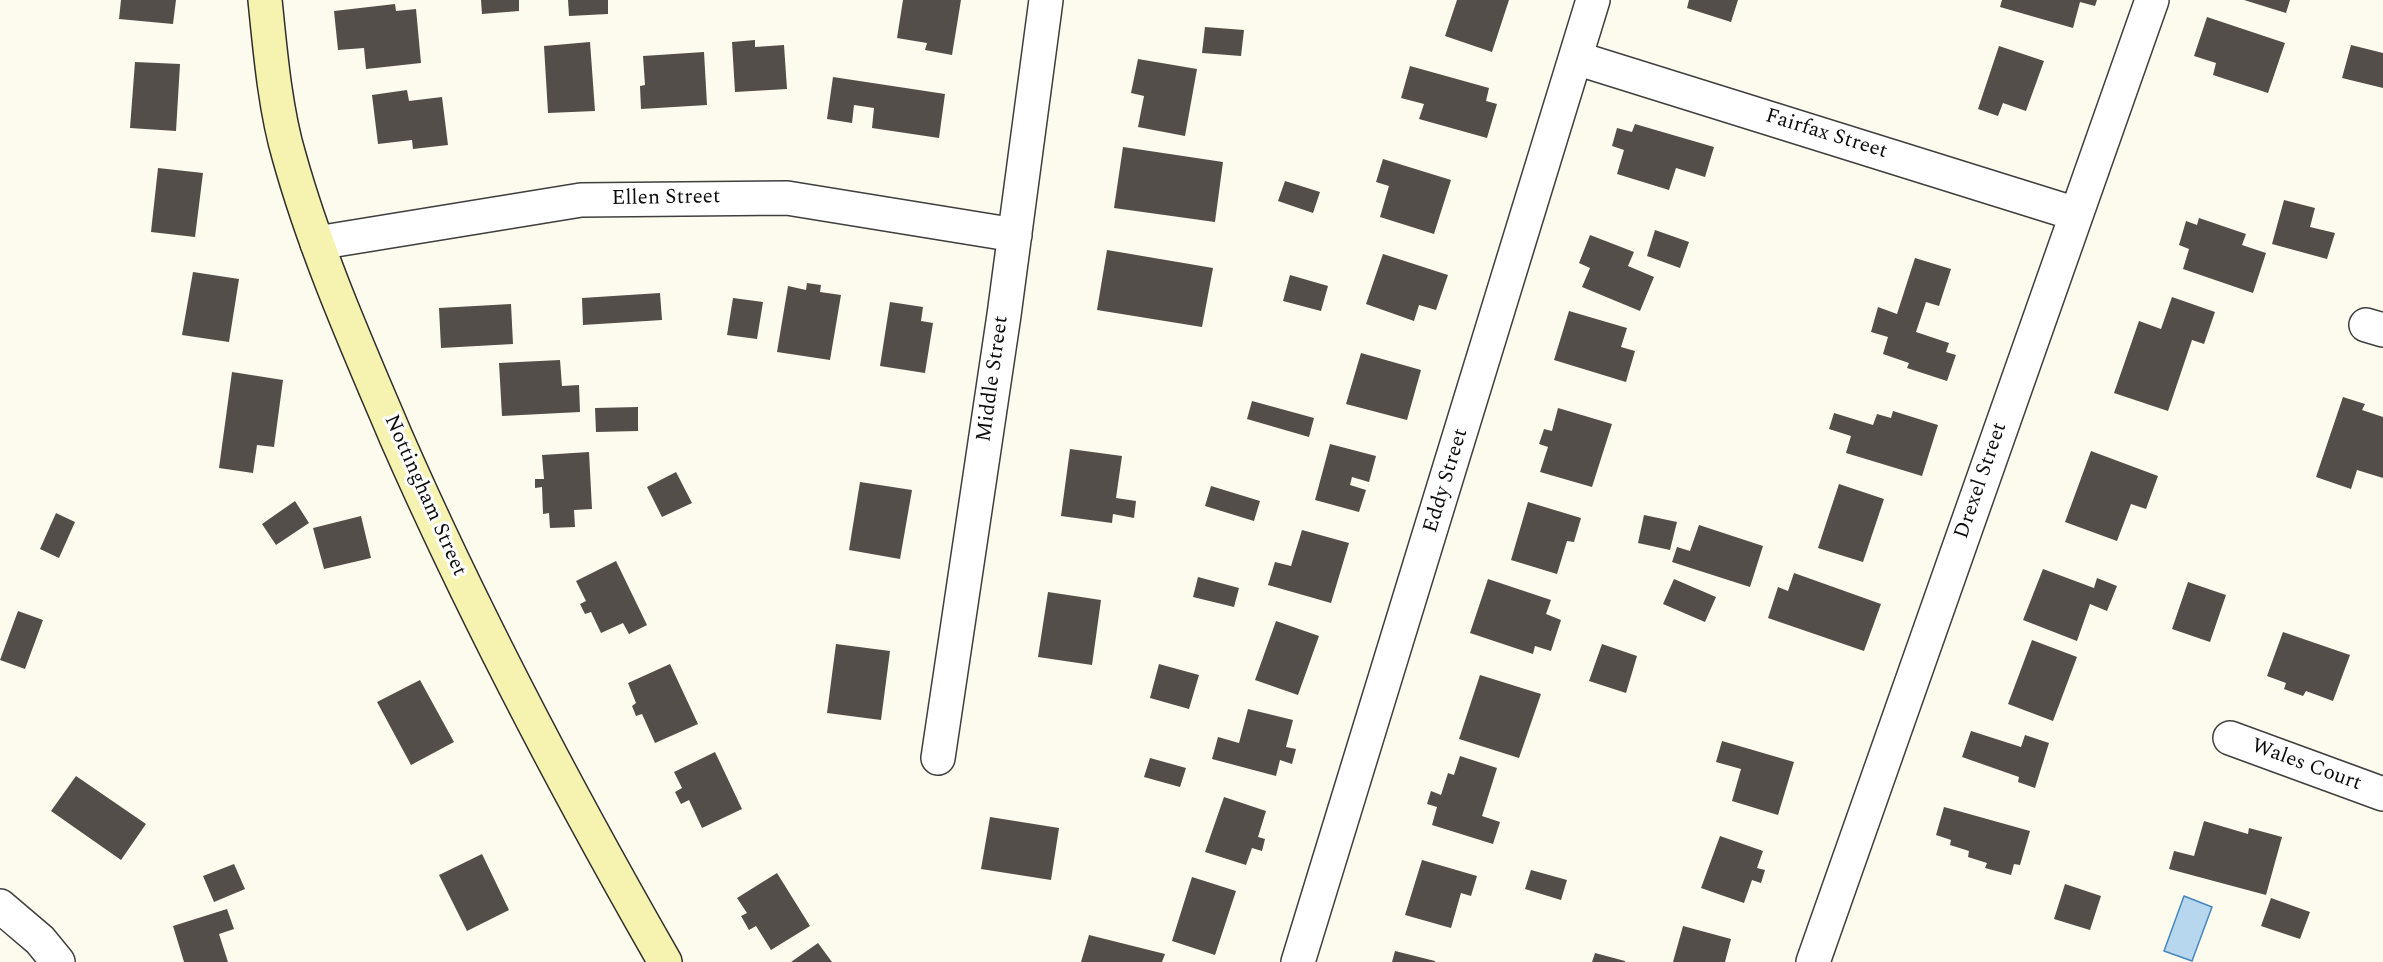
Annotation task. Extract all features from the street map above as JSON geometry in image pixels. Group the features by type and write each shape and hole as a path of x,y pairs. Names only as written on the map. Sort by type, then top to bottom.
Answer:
{"street":[{"name":"Nottingham Street","path":"265,0 270,54 288,154 317,243 346,319 435,525 497,654 591,832 665,962"},
{"name":"Middle Street","path":"938,758 1015,235 1046,0"},
{"name":"Eddy Street","path":"1298,962 1593,0"},
{"name":"Drexel Street","path":"1813,962 2152,0"},
{"name":"Fairfax Street","path":"1576,58 2076,214"},
{"name":"Ellen Street","path":"317,243 581,200 787,198 1015,235"},
{"name":"Wales Court","path":"2230,738 2383,794"},
{"path":"0,906 40,940 58,962"}],"water":[{"path":"2184,896 2212,907 2192,961 2164,951"}],"building":[{"path":"121,0 176,0 173,24 119,19"},
{"path":"481,0 519,0 519,11 482,14"},
{"path":"568,0 608,0 608,14 569,16"},
{"path":"903,0 961,0 952,55 925,50 927,43 897,38"},
{"path":"1457,0 1509,0 1492,52 1445,36"},
{"path":"1689,0 1738,0 1731,22 1687,8"},
{"path":"2002,0 2097,0 2095,6 2080,2 2073,28 2000,7"},
{"path":"2244,0 2290,0 2286,13"},
{"path":"395,4 396,11 416,9 421,63 366,69 364,48 338,50 334,11"},
{"path":"2207,17 2285,43 2268,93 2213,75 2216,63 2194,56"},
{"path":"1205,27 1244,30 1241,56 1202,53"},
{"path":"755,40 755,47 784,45 787,89 735,92 732,42"},
{"path":"590,42 595,111 548,113 544,46"},
{"path":"2351,45 2383,53 2383,88 2342,78"},
{"path":"1999,46 2044,61 2026,111 2003,103 1998,116 1978,109"},
{"path":"704,52 707,105 641,109 640,86 645,85 643,56"},
{"path":"1138,59 1197,69 1185,136 1138,127 1144,96 1131,93"},
{"path":"135,62 180,64 176,131 130,128"},
{"path":"1410,66 1489,88 1486,101 1497,104 1487,138 1419,119 1424,104 1401,98"},
{"path":"833,77 945,94 939,138 872,128 874,108 854,105 852,123 827,119"},
{"path":"407,90 409,101 442,97 448,145 413,149 412,140 378,144 372,95"},
{"path":"1635,124 1714,147 1705,177 1676,168 1669,190 1617,174 1624,150 1612,146 1617,128 1632,132"},
{"path":"1123,147 1223,162 1215,222 1114,208"},
{"path":"1383,159 1451,180 1434,234 1380,217 1389,186 1376,182"},
{"path":"158,168 203,173 195,237 151,232"},
{"path":"1285,181 1320,192 1313,213 1278,201"},
{"path":"2284,200 2315,208 2310,227 2335,233 2327,259 2272,244"},
{"path":"2199,218 2246,234 2242,245 2266,253 2253,293 2183,269 2189,249 2179,245 2186,221 2197,225"},
{"path":"1655,230 1689,242 1680,268 1647,256"},
{"path":"1590,235 1634,252 1628,266 1654,277 1640,311 1582,287 1590,268 1579,263"},
{"path":"1107,250 1213,268 1202,327 1097,310"},
{"path":"1383,254 1448,275 1436,310 1419,305 1414,321 1366,304"},
{"path":"1915,258 1951,269 1939,306 1926,302 1916,332 1949,343 1946,352 1956,355 1947,381 1907,368 1909,363 1883,354 1888,337 1871,332 1878,307 1897,314"},
{"path":"193,272 239,279 229,342 182,335"},
{"path":"1290,275 1328,286 1321,311 1283,301"},
{"path":"807,283 821,285 820,292 841,295 830,360 777,352 788,286 806,290"},
{"path":"660,293 662,320 583,325 582,298"},
{"path":"2172,297 2215,312 2204,344 2192,340 2168,411 2114,393 2139,321 2161,329"},
{"path":"733,298 763,302 757,339 727,335"},
{"path":"890,302 923,307 921,321 933,323 925,373 880,366"},
{"path":"511,304 513,344 441,348 439,308"},
{"path":"1569,311 1627,328 1621,347 1635,351 1626,382 1554,360"},
{"path":"1361,353 1421,370 1407,420 1346,404"},
{"path":"560,360 562,386 579,385 580,412 502,416 499,363"},
{"path":"232,372 283,380 274,447 257,445 253,473 219,468"},
{"path":"2343,397 2365,404 2362,410 2383,417 2383,478 2357,470 2351,489 2316,477"},
{"path":"1252,401 1314,418 1309,437 1247,419"},
{"path":"638,407 638,431 596,432 595,408"},
{"path":"1558,408 1612,424 1592,487 1540,472 1548,447 1539,444 1544,429 1552,431"},
{"path":"1893,411 1938,425 1922,476 1846,453 1851,436 1829,429 1834,413 1873,425 1877,414 1891,418"},
{"path":"1330,444 1376,456 1369,482 1352,477 1350,485 1366,490 1359,512 1315,500"},
{"path":"1070,449 1122,456 1116,498 1136,501 1134,518 1113,514 1112,523 1061,516"},
{"path":"2091,451 2158,476 2146,509 2131,504 2117,541 2065,522"},
{"path":"589,452 592,509 574,510 575,527 550,528 549,513 543,514 542,487 535,488 535,479 544,479 542,455"},
{"path":"676,472 692,503 662,517 647,487"},
{"path":"860,482 912,490 900,559 849,550"},
{"path":"1839,484 1884,499 1863,562 1818,548"},
{"path":"1211,486 1260,501 1254,521 1205,506"},
{"path":"295,501 309,523 276,545 262,524"},
{"path":"1528,502 1581,518 1574,542 1567,541 1557,574 1511,560"},
{"path":"56,513 75,522 59,558 40,549"},
{"path":"1644,515 1677,522 1670,550 1638,543"},
{"path":"361,516 371,558 324,569 313,528"},
{"path":"1699,525 1763,546 1750,587 1672,562 1677,547 1690,551"},
{"path":"1302,530 1349,543 1331,603 1268,585 1275,562 1291,566"},
{"path":"616,561 647,625 629,634 623,623 601,633 591,612 585,614 580,604 586,601 576,581"},
{"path":"2043,569 2094,588 2097,578 2117,586 2107,611 2090,604 2077,641 2023,620"},
{"path":"1794,573 1881,604 1864,651 1768,618 1778,587 1788,591"},
{"path":"1198,577 1239,588 1234,607 1193,597"},
{"path":"1488,579 1551,600 1546,614 1561,620 1551,651 1535,646 1533,654 1470,633"},
{"path":"1674,579 1716,597 1705,622 1663,604"},
{"path":"2188,582 2226,595 2210,642 2172,629"},
{"path":"1048,592 1101,600 1092,665 1038,657"},
{"path":"18,611 43,620 25,669 0,660"},
{"path":"1276,621 1319,636 1298,695 1255,680"},
{"path":"2283,632 2350,655 2333,701 2306,691 2303,696 2284,689 2286,683 2267,676"},
{"path":"2032,640 2077,657 2053,721 2008,704"},
{"path":"836,644 890,651 881,720 827,713"},
{"path":"1602,644 1637,656 1626,693 1589,681"},
{"path":"670,664 698,724 655,743 642,714 636,716 632,706 636,703 628,683"},
{"path":"1159,664 1199,675 1189,709 1150,698"},
{"path":"1480,675 1541,694 1519,758 1459,739"},
{"path":"420,680 454,742 411,765 377,702"},
{"path":"1248,709 1293,720 1286,747 1296,749 1292,764 1280,760 1276,776 1212,759 1218,737 1239,743"},
{"path":"1971,731 2021,747 2025,735 2049,743 2035,788 2018,782 2019,777 1962,757"},
{"path":"1722,741 1794,762 1778,815 1732,801 1741,769 1716,762"},
{"path":"715,752 742,809 702,828 689,800 681,804 675,792 682,788 674,772"},
{"path":"1460,756 1497,768 1482,816 1500,822 1493,844 1432,825 1437,807 1427,804 1431,791 1441,795 1448,773 1454,775"},
{"path":"1150,758 1186,768 1180,787 1144,777"},
{"path":"76,776 146,824 121,860 51,811"},
{"path":"1224,797 1266,811 1258,837 1265,839 1262,851 1252,848 1246,865 1205,852"},
{"path":"1944,807 2030,831 2020,865 2014,864 2011,875 1985,868 1987,863 1968,857 1969,851 1950,845 1951,840 1936,835"},
{"path":"990,817 1059,828 1051,880 981,869"},
{"path":"2204,821 2248,834 2249,828 2282,837 2266,895 2169,869 2174,851 2194,856"},
{"path":"1720,836 1763,851 1757,868 1765,870 1761,883 1752,880 1744,903 1701,888"},
{"path":"482,854 509,910 467,931 439,875"},
{"path":"1422,860 1477,876 1471,896 1461,893 1451,928 1405,915"},
{"path":"234,864 245,889 214,902 203,876"},
{"path":"1531,870 1567,880 1561,900 1525,889"},
{"path":"777,873 810,926 771,950 756,926 749,930 741,916 747,913 737,898"},
{"path":"1192,877 1236,891 1215,955 1172,941"},
{"path":"2065,884 2101,896 2090,930 2054,919"},
{"path":"2271,898 2310,912 2300,939 2261,926"},
{"path":"227,909 234,929 219,934 228,962 184,962 173,926"},
{"path":"1683,926 1731,939 1725,962 1673,962"},
{"path":"1089,935 1165,954 1162,962 1081,962"},
{"path":"818,943 832,962 791,962"},
{"path":"1395,951 1435,961 1435,962 1392,962"},
{"path":"1595,953 1625,961 1625,962 1592,962"}]}
